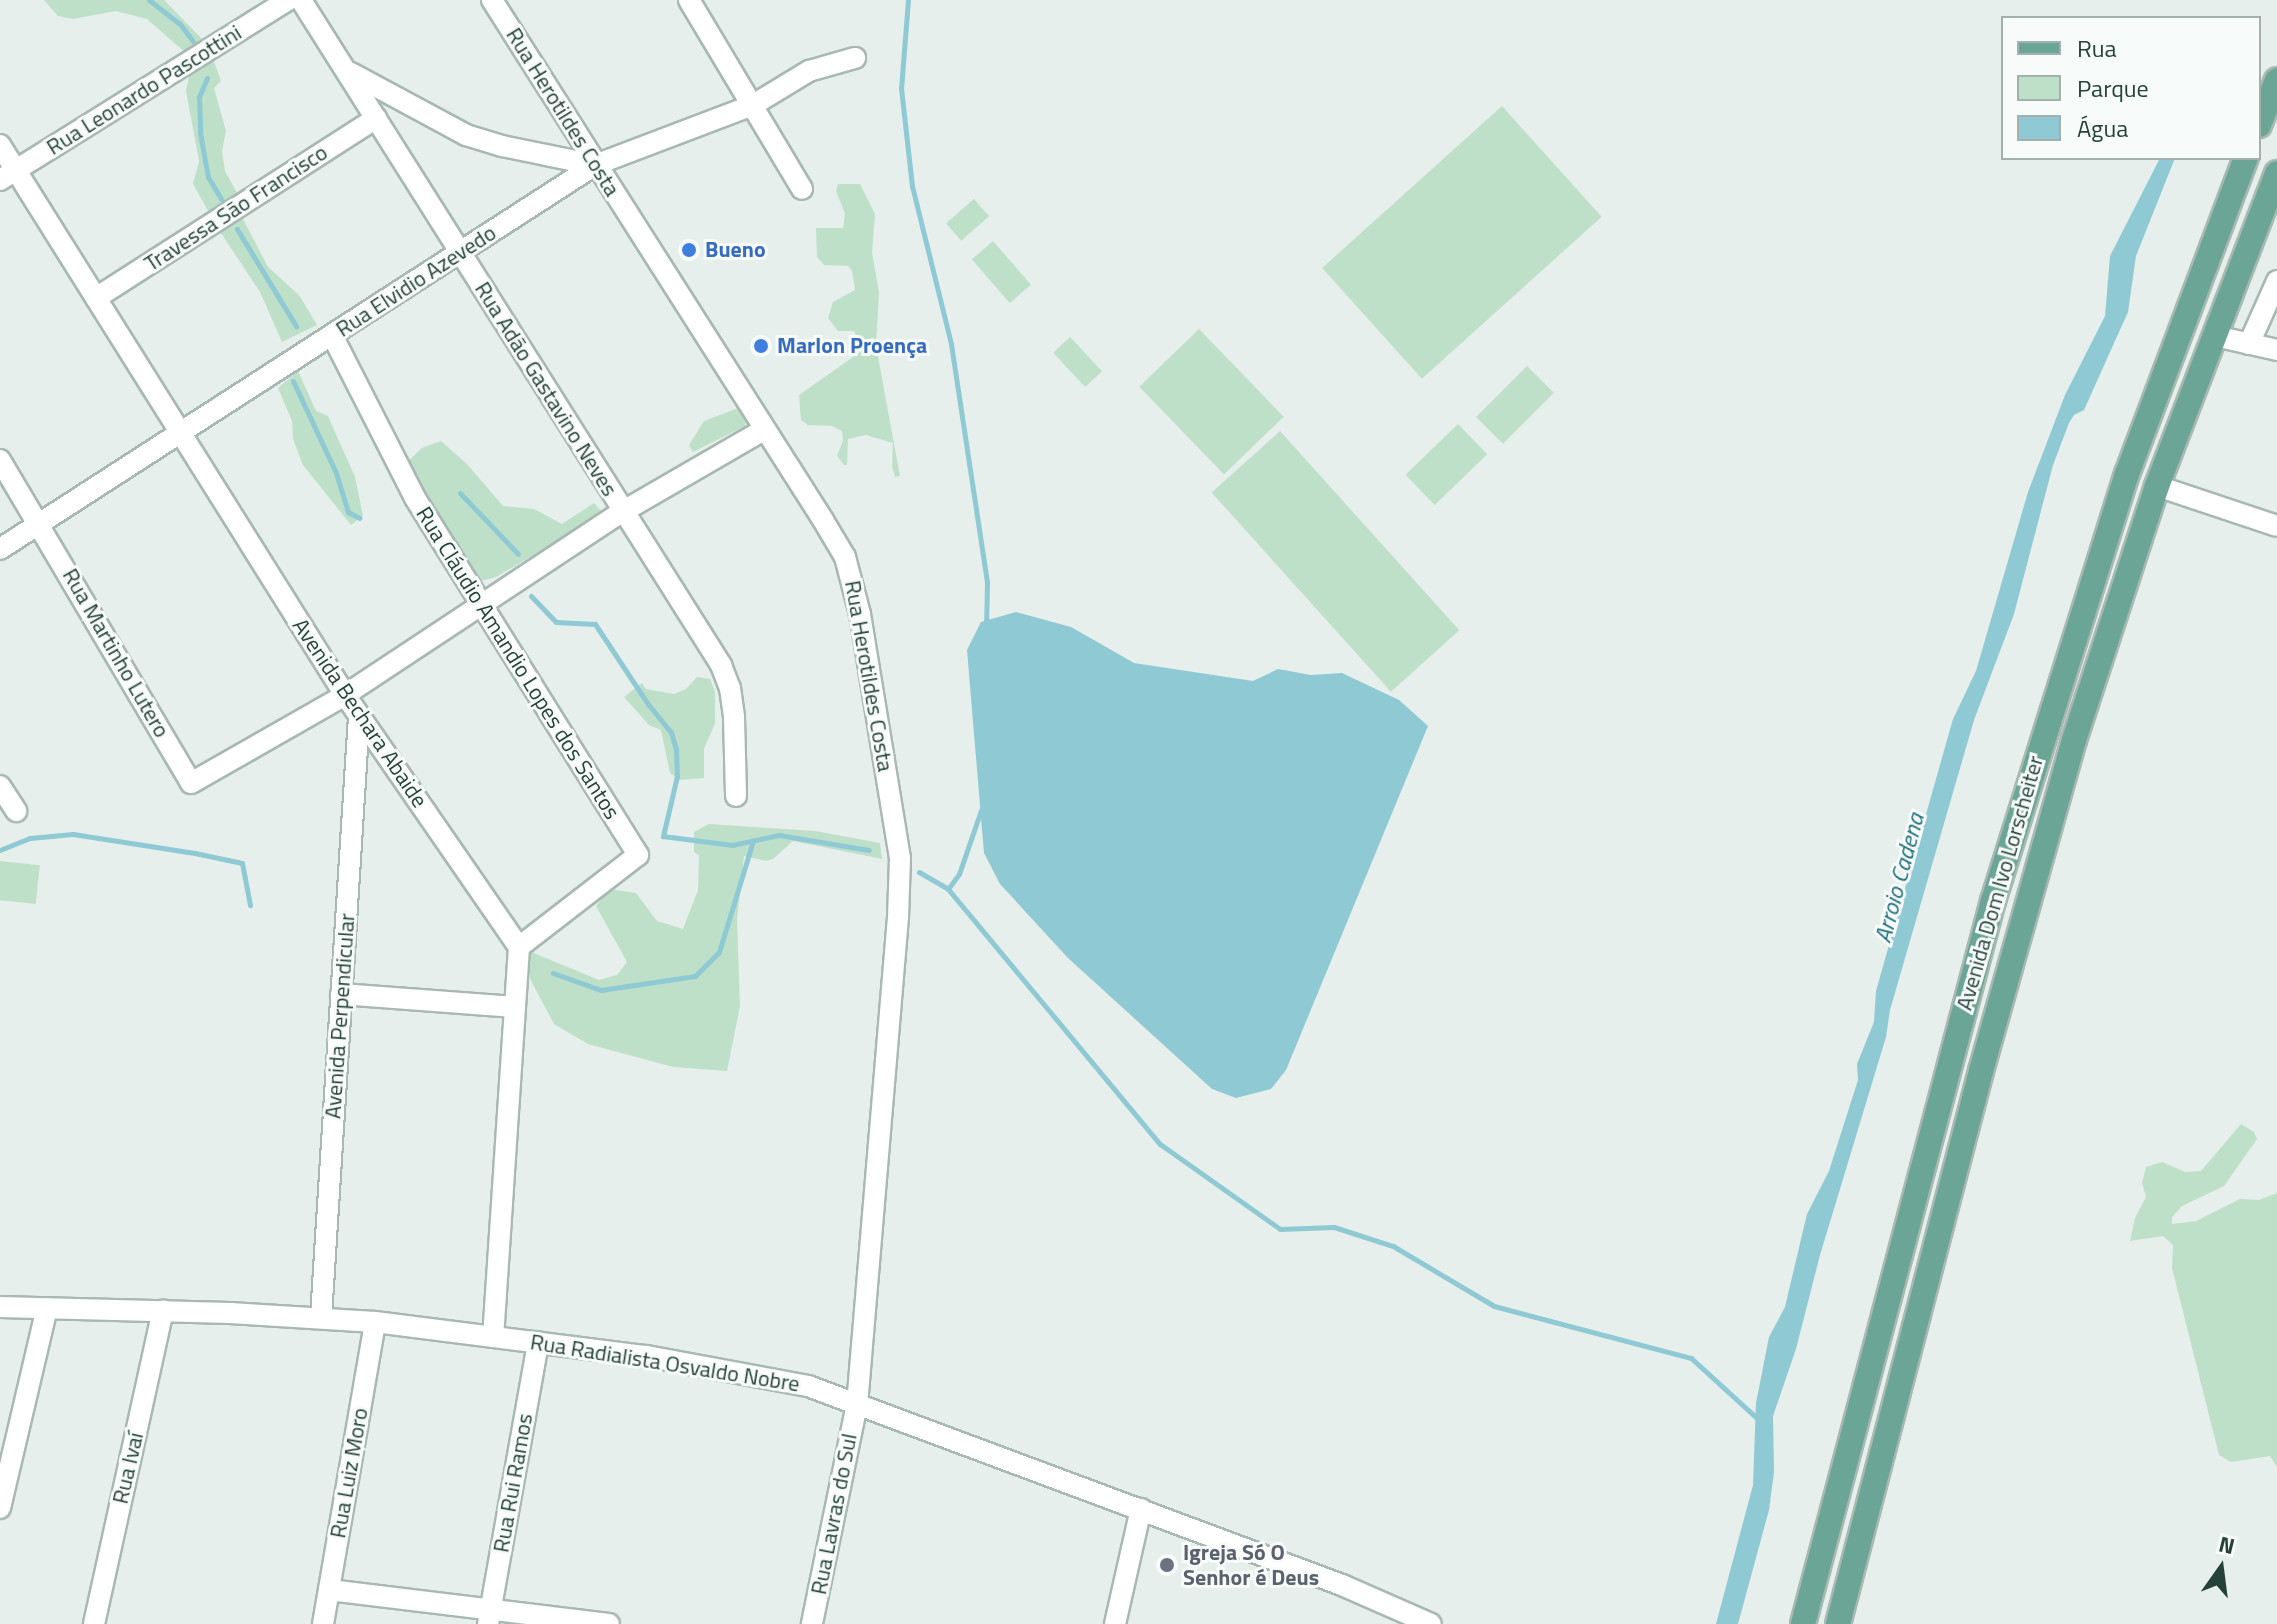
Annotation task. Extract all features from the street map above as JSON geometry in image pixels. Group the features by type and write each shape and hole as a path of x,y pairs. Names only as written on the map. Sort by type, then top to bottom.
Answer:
{"main road":[{"path":"2261,120 2277,80"},
{"name":"Avenida Dom Ivo Lorscheiter","path":"1803,1624 1993,901 2127,474 2245,160"},
{"name":"Avenida Dom Ivo Lorscheiter","path":"1838,1624 2014,951 2074,740 2157,486 2277,173"}],"street":[{"name":"Rua Leonardo Pascottini","path":"8,175 288,0"},
{"name":"Rua Adão Gastavino Neves","path":"301,0 721,665 730,688 736,796"},
{"name":"Rua Herotildes Costa","path":"492,0 823,520 851,574 900,858 857,1404"},
{"path":"689,0 802,189"},
{"name":"Rua Elvidio Azevedo","path":"0,549 595,165 753,105 809,71 855,58"},
{"path":"347,71 466,135 502,146 595,165"},
{"name":"Travessa São Francisco","path":"96,298 376,118"},
{"name":"Avenida Bechara Abaide","path":"0,145 8,175 96,298 345,695 519,947"},
{"path":"2249,344 2277,281"},
{"name":"Rua Cláudio Amandio Lopes dos Santos","path":"332,335 415,498 638,855 519,947"},
{"path":"2215,336 2277,350"},
{"path":"345,695 622,512 765,429"},
{"name":"Rua Martinho Lutero","path":"0,460 191,783 345,695"},
{"path":"2157,486 2277,526"},
{"name":"Avenida Perpendicular","path":"321,1317 359,716"},
{"path":"0,786 16,811"},
{"path":"493,1336 519,947"},
{"path":"341,994 515,1007"},
{"name":"Rua Radialista Osvaldo Nobre","path":"0,1307 321,1317 375,1322 538,1342 745,1373 808,1386 1342,1585 1431,1624"},
{"path":"0,1508 47,1308"},
{"name":"Rua Ivaí","path":"94,1624 163,1311"},
{"name":"Rua Luiz Moro","path":"323,1624 375,1322"},
{"name":"Rua Rui Ramos","path":"490,1617 538,1342"},
{"name":"Rua Lavras do Sul","path":"812,1624 857,1404"},
{"path":"1115,1624 1141,1509"},
{"path":"329,1590 490,1617 609,1624"}],"green space":[{"path":"44,0 164,0 206,43 187,54 147,19 116,11 73,19 58,16"},
{"path":"213,59 221,81 214,88 226,131 222,151 225,171 238,195 231,206 211,216 193,184 199,161 186,91 190,72"},
{"path":"1502,106 1602,217 1422,379 1322,268"},
{"path":"838,184 860,184 875,214 872,253 879,292 876,346 900,476 895,477 892,466 893,443 866,435 848,439 847,465 844,465 837,456 843,441 842,431 832,426 808,425 801,420 799,395 863,350 854,331 838,331 828,318 833,302 855,290 852,271 848,266 824,265 817,257 816,228 843,228 845,214 836,191"},
{"path":"974,199 989,216 961,241 946,223"},
{"path":"242,217 268,267 299,295 317,325 282,342 260,292 219,230"},
{"path":"993,241 1031,285 1010,303 972,259"},
{"path":"1199,329 1284,417 1224,474 1139,387"},
{"path":"1070,337 1102,371 1085,387 1053,353"},
{"path":"1527,366 1554,393 1503,444 1476,417"},
{"path":"298,371 316,411 328,416 355,477 363,516 351,525 303,465 293,439 292,421 278,388"},
{"path":"738,408 747,418 745,426 693,452 689,445 704,421"},
{"path":"1458,424 1487,454 1435,505 1405,475"},
{"path":"1280,431 1459,630 1391,692 1212,493"},
{"path":"441,441 467,464 503,506 534,509 562,524 594,503 603,514 496,577 474,583 406,463 422,448"},
{"path":"697,677 710,679 715,692 715,723 704,749 704,778 679,780 670,773 661,730 649,725 624,697 642,683 646,689 674,694 686,689"},
{"path":"709,824 815,831 880,843 882,859 793,841 773,859 766,861 744,856 737,920 740,1006 727,1071 673,1067 588,1044 554,1024 530,979 529,951 599,980 617,975 627,962 596,906 609,889 636,893 657,921 683,929 698,890 699,855 694,852 694,832"},
{"path":"0,861 40,865 36,904 0,900"},
{"path":"2241,1124 2254,1132 2257,1139 2224,1186 2182,1206 2172,1217 2172,1224 2196,1221 2240,1199 2259,1200 2277,1193 2277,1467 2270,1456 2231,1462 2219,1455 2172,1268 2173,1245 2163,1236 2130,1241 2135,1218 2146,1197 2142,1183 2146,1167 2162,1162 2185,1172 2201,1171"}],"water":[{"name":"Arroio Cadena","path":"2159,160 2174,160 2136,256 2128,312 2084,410 2074,415 2069,423 2053,465 2014,614 1974,720 1890,1010 1886,1037 1820,1255 1796,1349 1773,1416 1774,1472 1769,1510 1738,1624 1716,1624 1753,1485 1756,1403 1769,1337 1785,1307 1807,1214 1829,1171 1858,1080 1857,1064 1874,1022 1876,991 1953,719 1976,671 2028,492 2065,395 2105,316 2110,256"},
{"path":"1016,612 1071,627 1134,663 1253,681 1278,669 1311,675 1342,673 1399,700 1428,726 1286,1070 1271,1089 1236,1098 1212,1089 1068,958 1000,884 984,853 967,650 981,622"}],"waterway":[{"path":"149,0 180,24 193,41"},
{"path":"908,0 901,88 912,186 951,344 987,582 986,628"},
{"path":"207,78 199,97 200,133 208,177 221,199"},
{"path":"237,229 296,326"},
{"path":"293,381 336,473 348,512 360,518"},
{"path":"460,493 518,554"},
{"path":"531,596 556,622 595,624 648,704 671,732 676,749 677,776 663,836 732,845 779,835 869,850"},
{"path":"948,889 959,874 981,810"},
{"path":"0,850 30,838 73,834 242,863 250,905"},
{"path":"553,973 601,990 695,976 719,952 753,841"},
{"path":"919,872 948,889 1160,1144 1280,1229 1334,1227 1393,1246 1494,1306 1691,1358 1760,1421"}],"place":[{"name":"Bueno","path":"689,250"},
{"name":"Marlon Proença","path":"761,346"},
{"name":"Igreja Só O Senhor é Deus","path":"1167,1565"}]}
